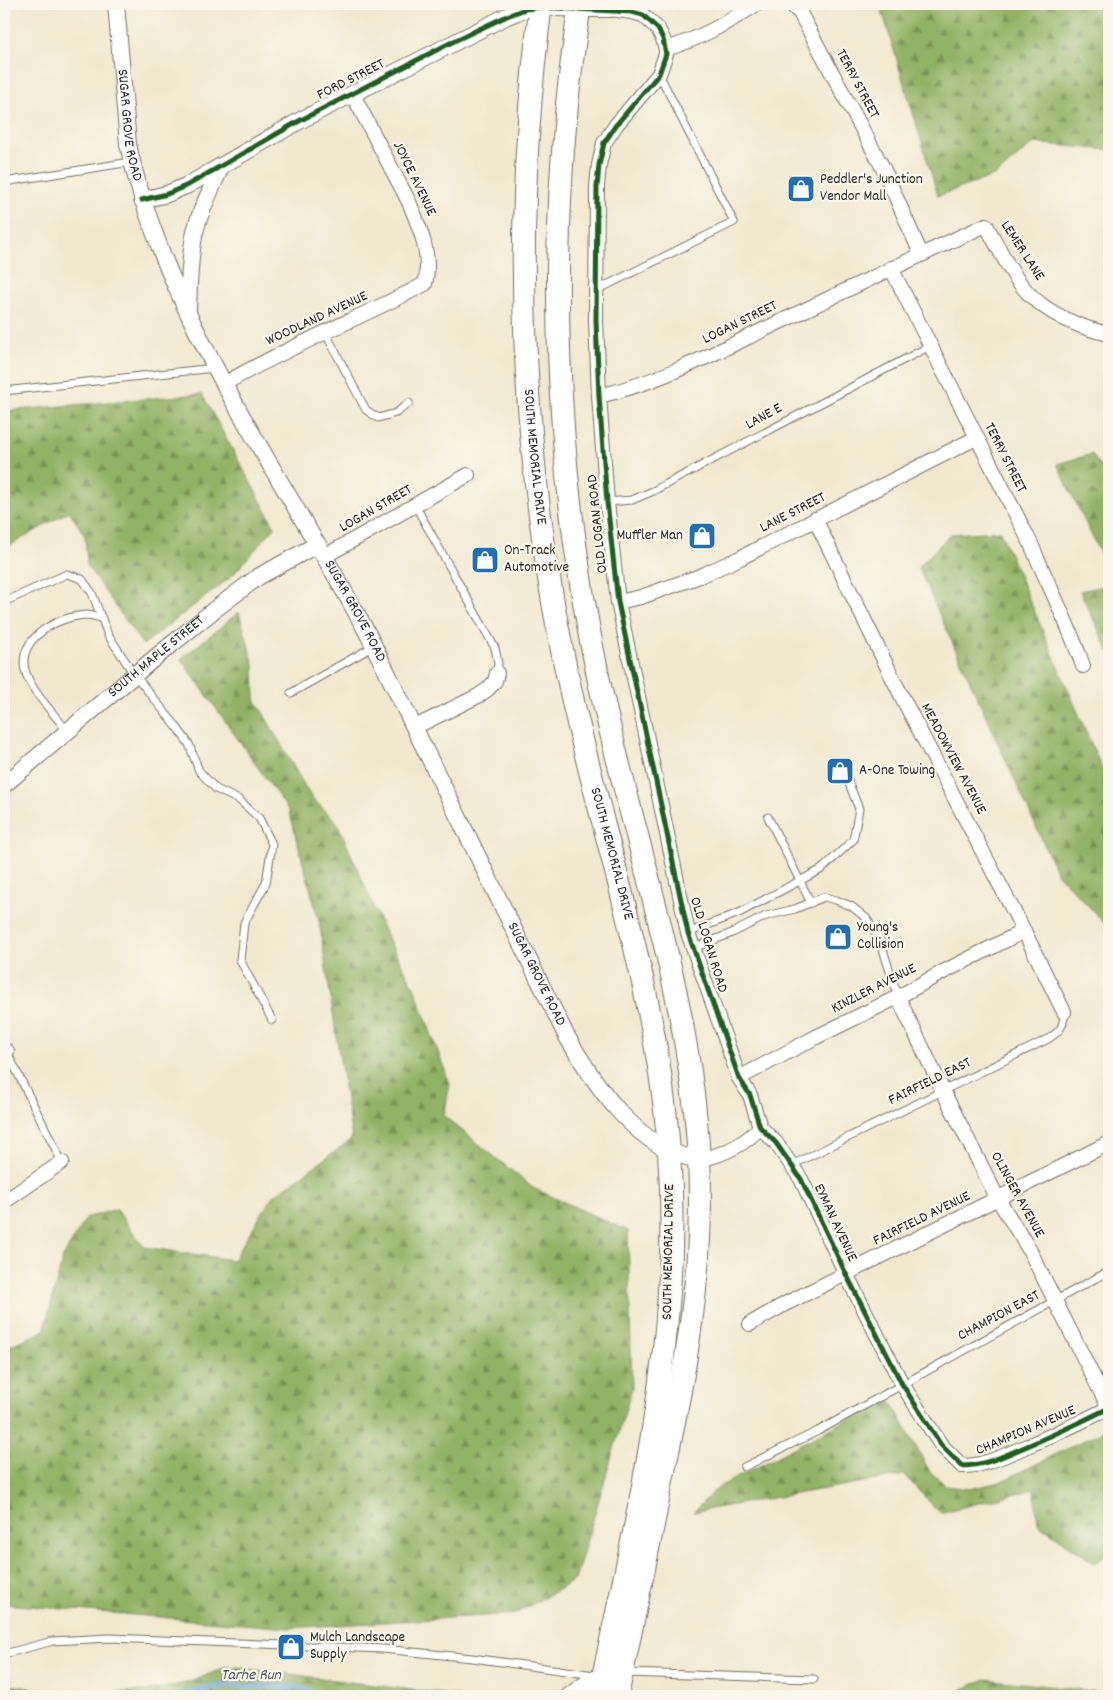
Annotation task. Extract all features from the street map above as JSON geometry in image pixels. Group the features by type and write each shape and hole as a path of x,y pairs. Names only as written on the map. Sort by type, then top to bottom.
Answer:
{"highway":[{"name":"SOUTH MEMORIAL DRIVE","path":"540,5 533,67 524,240 527,377 534,465 545,553 560,640 574,706 638,963 655,1040 669,1151 672,1270 666,1337 646,1468 608,1682 618,1696"},
{"name":"SOUTH MEMORIAL DRIVE","path":"580,6 570,73 559,201 559,328 564,438 572,526 598,679 618,766 668,960 684,1036 694,1104 699,1160 699,1245 694,1312 681,1389 608,1682"}],"street":[{"name":"SUGAR GROVE ROAD","path":"116,4 128,144 142,200 178,293 214,368 258,446 321,550 374,646 583,1065 601,1091 626,1119 648,1138 685,1158 699,1160"},
{"path":"610,6 643,15 658,29 666,50 707,34 757,4"},
{"name":"TERRY STREET","path":"791,4 800,13 857,118 884,170 922,254"},
{"name":"FORD STREET","path":"142,200 166,194 188,185 301,120 507,16 540,5 610,6"},
{"name":"OLD LOGAN ROAD","path":"666,50 659,74 616,125 602,149 597,187 596,290 599,396 607,502 618,602 688,933 739,1078"},
{"name":"JOYCE AVENUE","path":"352,93 417,220 427,258 428,273 425,284"},
{"path":"188,313 190,262 194,236 221,166"},
{"name":"LEMER LANE","path":"922,254 986,226 1014,274 1043,307 1069,320 1109,334"},
{"name":"LOGAN STREET","path":"599,396 642,384 683,369 922,254"},
{"name":"TERRY STREET","path":"890,268 1031,544 1075,642 1083,666"},
{"name":"WOODLAND AVENUE","path":"224,384 295,346 425,284"},
{"name":"LANE STREET","path":"618,602 641,597 700,576 740,558 976,438"},
{"name":"LOGAN STREET","path":"321,550 416,505 468,475"},
{"name":"MEADOWVIEW AVENUE","path":"815,520 902,697 1064,1012"},
{"name":"SOUTH MAPLE STREET","path":"4,785 134,674 258,577 321,550"},
{"path":"415,727 478,696 495,681 497,673"},
{"name":"KINZLER AVENUE","path":"739,1078 1024,931"},
{"name":"OLINGER AVENUE","path":"898,997 998,1199 1030,1251 1109,1408"},
{"name":"EYMAN AVENUE","path":"739,1078 750,1095 760,1127 776,1143 801,1179 846,1274 902,1384"},
{"path":"699,1160 717,1156 741,1144 755,1134 760,1127"},
{"name":"FAIRFIELD AVENUE","path":"750,1324 785,1304 1109,1143"},
{"path":"4,1202 62,1162"},
{"name":"CHAMPION AVENUE","path":"902,1384 946,1452 962,1466 985,1464 1109,1408"},
{"path":"569,1696 584,1685 608,1682"}],"lane":[{"path":"596,290 734,222 659,74"},
{"path":"4,182 132,162"},
{"path":"325,332 366,410 378,418 396,413 409,403"},
{"name":"LANE E","path":"607,502 632,500 653,492 930,346"},
{"path":"4,391 214,368"},
{"path":"416,505 495,648 498,663 497,673"},
{"path":"4,602 67,574 82,579 92,593 108,635 134,674 189,744 199,771 216,789 239,800 259,818 272,844 266,883 244,923 240,960 272,1020"},
{"path":"68,731 32,686 25,669 25,650 37,635 58,620 87,615 101,618"},
{"path":"291,693 374,646"},
{"path":"688,933 741,912 822,870 853,840 859,809 848,781 832,764"},
{"path":"768,817 811,902"},
{"path":"694,948 732,933 766,916 795,910 824,897 851,906 866,918 880,940 898,997"},
{"name":"FAIRFIELD EAST","path":"792,1165 1048,1039 1060,1031 1064,1023 1064,1012"},
{"path":"5,1051 62,1162"},
{"name":"CHAMPION EAST","path":"902,1384 983,1339 1056,1302 1109,1271"},
{"path":"744,1467 818,1431 902,1384"},
{"path":"4,1654 53,1641 110,1638 383,1649 472,1658 608,1682 814,1679"}],"green space":[{"path":"880,4 1109,4 1109,150 1034,143 996,175 938,196"},
{"path":"202,394 275,527 231,577 143,645 87,566 85,536 69,511 4,549 4,504 17,497 4,498 4,411"},
{"path":"1092,454 1109,481 1109,571 1057,464"},
{"path":"1000,531 1109,785 1109,928 1057,873 918,567 951,534"},
{"path":"1109,585 1109,652 1080,591"},
{"path":"239,612 254,665 255,699 311,797 337,822 387,937 414,987 450,1084 444,1116 533,1188 628,1231 632,1388 575,1580 515,1614 288,1628 4,1604 4,1348 44,1331 63,1257 86,1218 116,1209 144,1247 233,1260 272,1197 352,1139 319,921 289,811 181,659"},
{"path":"889,1398 930,1472 947,1486 969,1489 1000,1482 1109,1428 1109,1554 1094,1563 1038,1524 1034,1489 940,1513 904,1475 693,1512 717,1488"},
{"path":"228,1666 458,1696 4,1696 4,1684 76,1695 155,1690 193,1681"},
{"path":"985,1679 1109,1693 1109,1696 949,1696"}],"waterway":[{"name":"Tarhe Run","path":"173,1696 219,1686 295,1687 328,1696"}],"cycle path":[{"path":"142,200 167,194 188,185 301,120 456,40 525,9 540,7 632,12 643,15 658,29 663,39 666,54 659,74 616,125 604,143 599,165 597,187 596,320 599,396 607,502 618,602 688,933 739,1078 750,1095 760,1127 776,1143 801,1179 846,1274 902,1384 941,1445 962,1466 977,1465 1030,1445 1109,1408"}],"place":[{"name":"Peddler's Junction Vendor Mall","path":"801,189"},
{"name":"Muffler Man","path":"702,536"},
{"name":"On-Track Automotive","path":"485,560"},
{"name":"A-One Towing","path":"840,771"},
{"name":"Young's Collision","path":"838,937"},
{"name":"Mulch Landscape Supply","path":"291,1647"}]}
